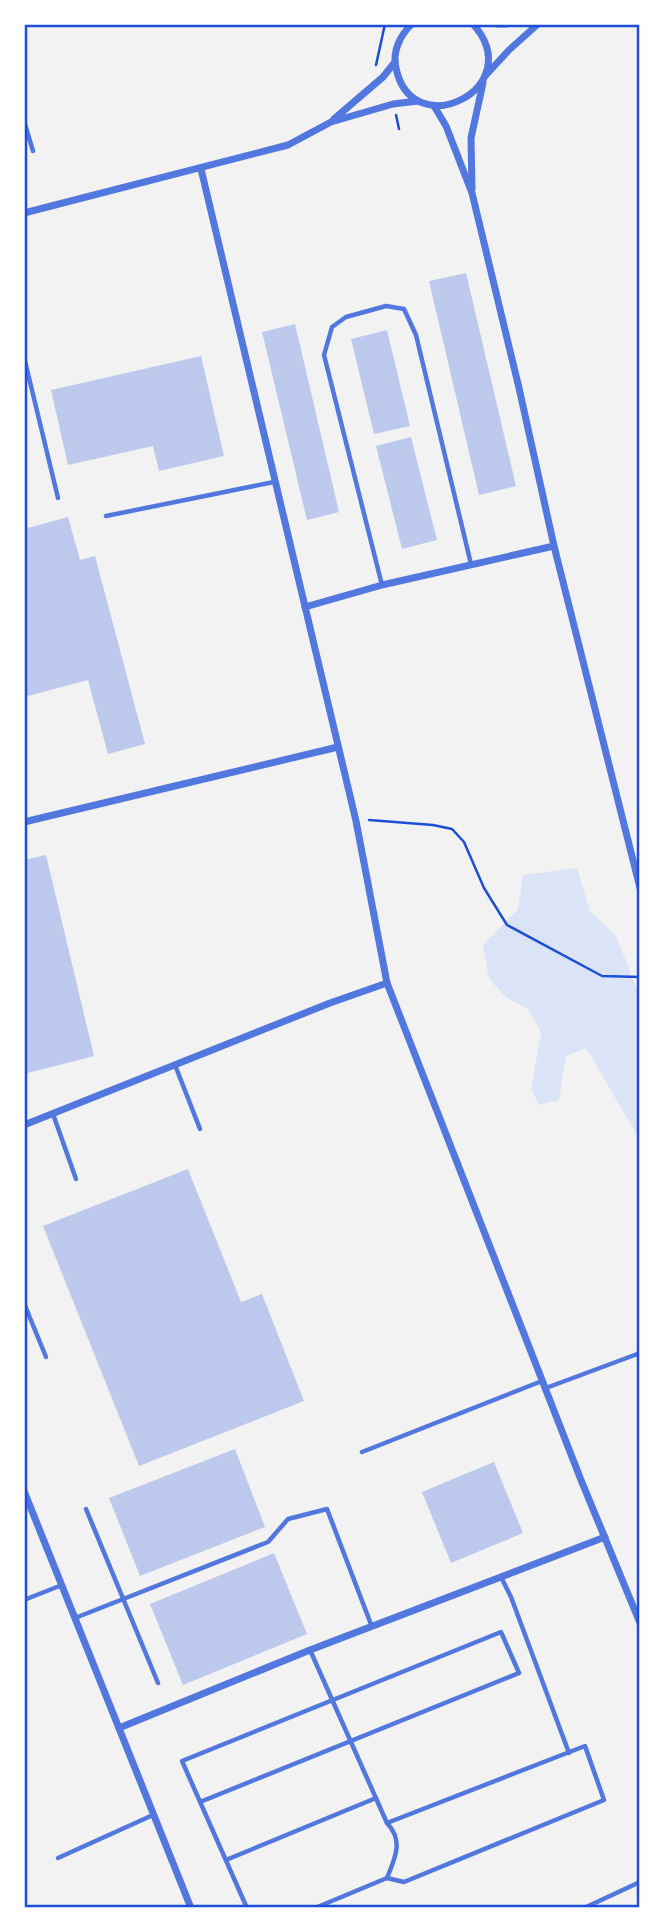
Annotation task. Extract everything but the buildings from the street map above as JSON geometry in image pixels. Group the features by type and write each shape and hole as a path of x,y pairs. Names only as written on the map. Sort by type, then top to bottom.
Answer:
{"street":[{"path":"412,24 406,28 398,43 395,62 398,80 406,93 418,101 434,106 458,103 538,24"},
{"path":"472,193 471,138 488,62 486,44 473,24"},
{"path":"497,24 506,24"},
{"path":"331,122 383,77 395,62"},
{"path":"24,213 288,145 331,122 393,104 418,101"},
{"path":"434,106 450,134 472,193 554,547 639,888"},
{"path":"201,169 356,821 387,983 639,1623"},
{"path":"305,607 382,585 554,547"},
{"path":"24,822 338,747"},
{"path":"24,1125 330,1003 387,983"},
{"path":"24,1491 191,1908"},
{"path":"119,1728 310,1650 605,1536"}],"lane":[{"path":"24,121 33,151"},
{"path":"382,585 324,355 332,327 346,317 386,306 404,309 416,335 471,565"},
{"path":"24,357 58,498"},
{"path":"106,516 274,482"},
{"path":"175,1065 200,1129"},
{"path":"53,1114 76,1178"},
{"path":"24,1303 26,1314 46,1357"},
{"path":"362,1452 544,1384 639,1353"},
{"path":"86,1509 158,1683"},
{"path":"75,1618 268,1542 288,1519 327,1509 372,1627"},
{"path":"501,1577 569,1753"},
{"path":"24,1600 62,1585"},
{"path":"200,1802 519,1673 501,1632 182,1760 200,1802 247,1908"},
{"path":"310,1650 387,1823 395,1832 395,1857 387,1878"},
{"path":"316,1908 387,1878 404,1882 604,1800 585,1746 387,1823"},
{"path":"226,1860 376,1798"},
{"path":"58,1858 154,1815"},
{"path":"584,1908 639,1882"}],"path":[{"path":"375,66 386,24"},
{"path":"356,821 360,819 433,825 452,830 464,842 484,888 507,925 602,976 639,977"}],"shaded area":[{"path":"577,868 590,911 616,936 639,994 639,1138 586,1048 566,1056 559,1100 539,1105 531,1089 541,1033 529,1010 507,998 489,979 483,945 518,909 523,875"}]}
